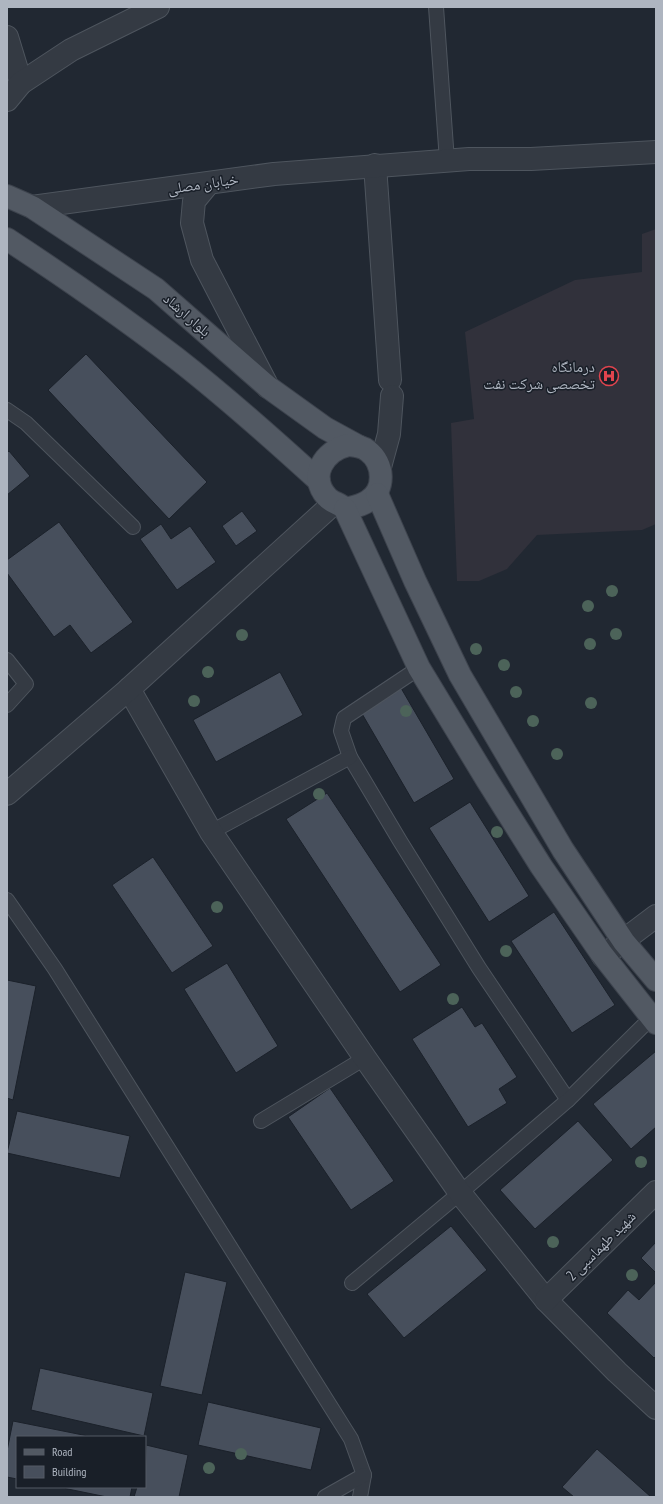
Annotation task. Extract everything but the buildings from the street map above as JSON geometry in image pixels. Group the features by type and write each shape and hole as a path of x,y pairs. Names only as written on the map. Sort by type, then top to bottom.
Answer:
{"main road":[{"name":"بلوار ارشاد","path":"7,196 32,207 156,289 268,387 325,428 358,446"},
{"path":"9,245 85,292 176,359 263,430 319,481"},
{"path":"340,506 361,505 369,501 377,494 380,487 380,467 375,458 367,450 358,446 348,445 329,453 323,461 320,471 319,481 322,490 327,497 340,506 419,668 487,780 541,866 603,956 654,1020"},
{"path":"377,494 414,581 460,675 563,850 624,942 656,980"}],"street":[{"path":"7,100 21,83 71,50 158,7"},
{"path":"7,37 21,83"},
{"name":"خیابان مصلی","path":"32,207 274,174 469,159 531,159 656,152"},
{"path":"375,166 391,388 389,434 380,467"},
{"path":"208,184 194,201 192,223 202,260 268,387"},
{"path":"7,794 340,506"},
{"path":"129,689 212,832 365,1058 460,1193 546,1300 617,1372 656,1408"},
{"path":"603,956 624,942 656,916"},
{"name":"شهید طهماسبی 2","path":"546,1300 656,1192"}],"lane":[{"path":"436,7 447,161"},
{"path":"7,410 26,423 133,527"},
{"path":"7,660 26,684 7,705"},
{"path":"419,668 344,718 341,731 350,757 400,841 479,968 568,1100"},
{"path":"212,832 350,757"},
{"path":"7,900 60,975 351,1439 364,1476 360,1497"},
{"path":"352,1282 460,1193 568,1100 654,1020"},
{"path":"261,1120 365,1058"},
{"path":"325,1497 364,1476"}],"shaded area":[{"path":"656,229 656,524 642,530 537,535 507,569 479,581 457,581 451,423 474,419 465,332 575,280 642,272 642,234"}],"place":[{"name":"درمانگاه تخصصی شرکت نفت","path":"609,376"}]}
